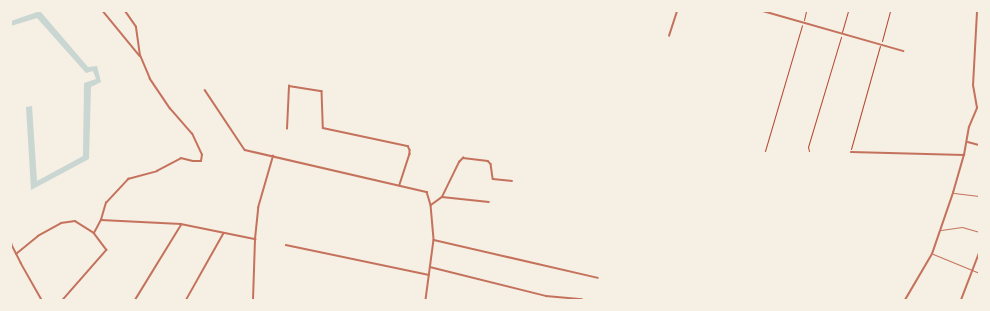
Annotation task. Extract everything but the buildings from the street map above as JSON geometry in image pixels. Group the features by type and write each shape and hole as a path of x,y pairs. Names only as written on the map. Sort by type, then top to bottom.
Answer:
{"street":[{"path":"102,11 140,56"},
{"path":"94,233 101,220 106,203 128,179 157,171 181,158 201,161 202,155 192,134 170,109 150,79 140,56 136,28 125,11"},
{"path":"669,36 677,11"},
{"path":"763,11 903,51"},
{"path":"906,300 932,254 941,230 968,142 969,128 978,108 974,86 977,11"},
{"path":"287,129 289,86 322,91 323,128 408,146 410,154 400,185"},
{"path":"205,90 245,150 427,192 431,205 434,240 426,300"},
{"path":"968,142 979,145"},
{"path":"851,152 964,155"},
{"path":"253,300 255,239 260,198 264,192 273,156"},
{"path":"431,205 442,197 459,162 463,158 488,161 491,164 494,179 512,181"},
{"path":"442,197 489,202"},
{"path":"11,217 11,235"},
{"path":"101,220 181,224 255,239"},
{"path":"16,254 38,236 61,223 74,221 94,233 107,250 64,300"},
{"path":"135,300 181,224"},
{"path":"186,300 223,233"},
{"path":"11,239 16,254 42,300"},
{"path":"434,240 598,278"},
{"path":"286,245 429,275"},
{"path":"961,300 979,253"},
{"path":"430,267 546,296 582,299"}],"lane":[{"path":"953,193 979,196"},
{"path":"941,230 962,226 979,232"},
{"path":"932,254 979,273"}],"path":[{"path":"765,151 806,11"},
{"path":"809,151 808,147 848,11"},
{"path":"851,152 890,11"}],"shaded area":[{"path":"40,11 88,67 97,66 101,82 91,87 89,159 31,190 26,107 32,106 37,181 83,156 84,83 96,79 93,71 86,73 37,18 11,26 11,21"}]}
